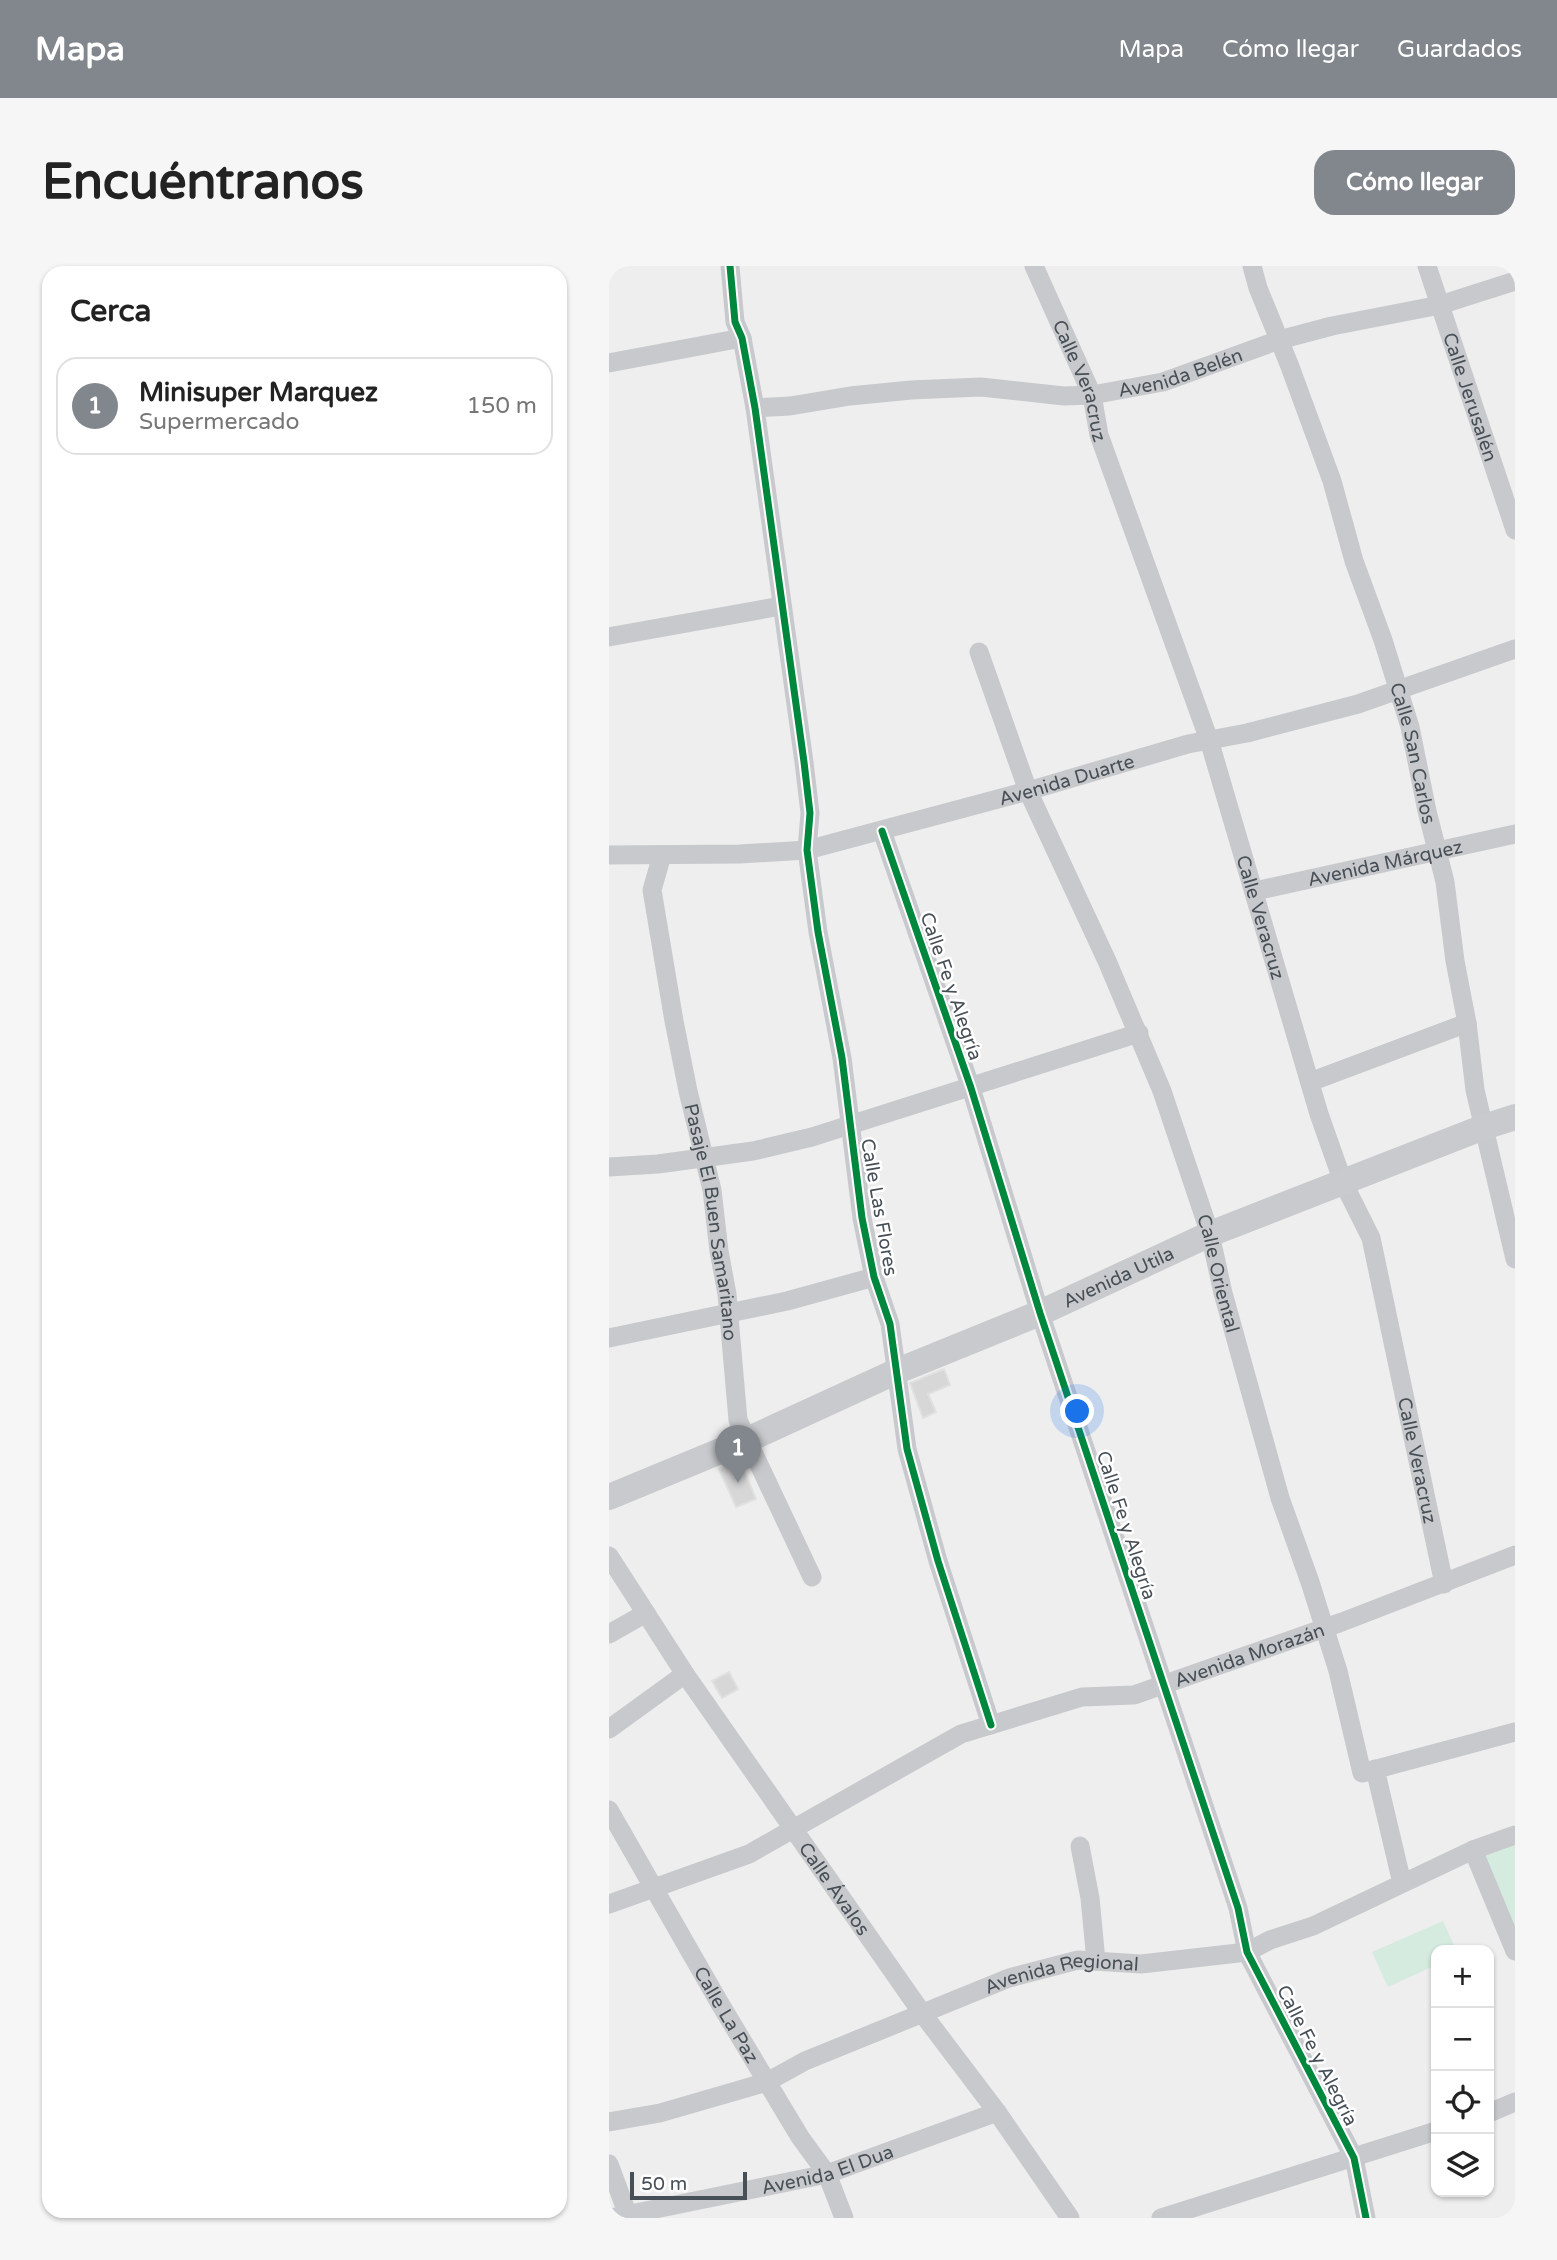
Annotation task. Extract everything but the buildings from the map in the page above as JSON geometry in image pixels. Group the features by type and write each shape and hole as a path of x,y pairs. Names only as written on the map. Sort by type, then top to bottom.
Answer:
{"street":[{"name":"Calle Las Flores","path":"730,266 735,322 742,338 755,408 810,813 807,850 818,932 842,1058 862,1218 874,1276 890,1324 907,1449 938,1561 991,1725"},
{"name":"Calle Veracruz","path":"1034,266 1092,395 1099,435 1209,740 1310,1082 1343,1182 1371,1238 1444,1584"},
{"name":"Calle San Carlos","path":"1252,266 1332,481 1354,561 1383,640 1410,727 1445,882 1475,1090 1515,1259"},
{"name":"Calle Jerusalén","path":"1427,266 1515,530"},
{"name":"Avenida Belén","path":"755,408 911,390 981,387 1065,397 1092,395 1163,382 1279,340 1332,326 1440,305 1515,281"},
{"path":"609,363 742,338"},
{"path":"609,637 781,606"},
{"name":"Avenida Duarte","path":"609,855 740,854 807,850 1028,791 1188,744 1247,733 1346,707 1515,649"},
{"name":"Calle Oriental","path":"979,652 1028,791 1139,1033 1162,1091 1210,1234 1223,1293 1280,1498 1325,1628 1402,1883"},
{"name":"Calle Fe y Alegría","path":"882,831 971,1088 1039,1313 1238,1908 1247,1952 1354,2158 1366,2218"},
{"name":"Avenida Márquez","path":"1255,891 1515,834"},
{"name":"Pasaje El Buen Samaritano","path":"661,855 652,890 678,1044 712,1190 729,1314 738,1420 812,1577"},
{"path":"1310,1082 1467,1023"},
{"path":"609,1167 658,1164 753,1151 849,1126 1139,1033"},
{"name":"Avenida Utila","path":"609,1497 747,1440 895,1372 1039,1313 1210,1234 1515,1117"},
{"path":"609,1338 787,1301 874,1276"},
{"name":"Avenida Morazán","path":"609,1904 749,1853 961,1734 1082,1697 1135,1695 1325,1628 1515,1555"},
{"name":"Calle Ávalos","path":"609,1556 685,1674 922,2013 997,2112 1070,2218"},
{"path":"609,1634 646,1613"},
{"path":"609,1729 685,1674"},
{"path":"1369,1771 1515,1732"},
{"name":"Calle La Paz","path":"609,1810 767,2082 800,2137 827,2174 844,2218"},
{"name":"Avenida Regional","path":"609,2122 660,2113 767,2082 805,2061 1009,1978 1078,1960 1141,1964 1247,1952 1270,1940 1313,1926 1473,1850 1515,1835"},
{"path":"1080,1846 1090,1898 1096,1961"},
{"path":"1473,1850 1515,1951"},
{"path":"1494,2111 1515,2102"},
{"name":"Avenida El Dua","path":"623,2217 827,2174 997,2112"},
{"path":"1161,2218 1431,2133"},
{"path":"609,2164 623,2217"}],"green space":[{"path":"1515,1836 1515,1955 1473,1850"},
{"path":"1443,1921 1454,1945 1431,1945 1431,1967 1388,1987 1372,1952"}],"cycle path":[{"path":"730,266 735,322 742,338 755,408 804,762 810,813 807,850 818,932 842,1058 862,1218 874,1277 890,1324 907,1449 938,1561 991,1725"},
{"path":"882,831 971,1088 1040,1313 1238,1908 1247,1952 1354,2158 1366,2218"}],"place":[{"name":"Minisuper Marquez","path":"738,1483"}]}
